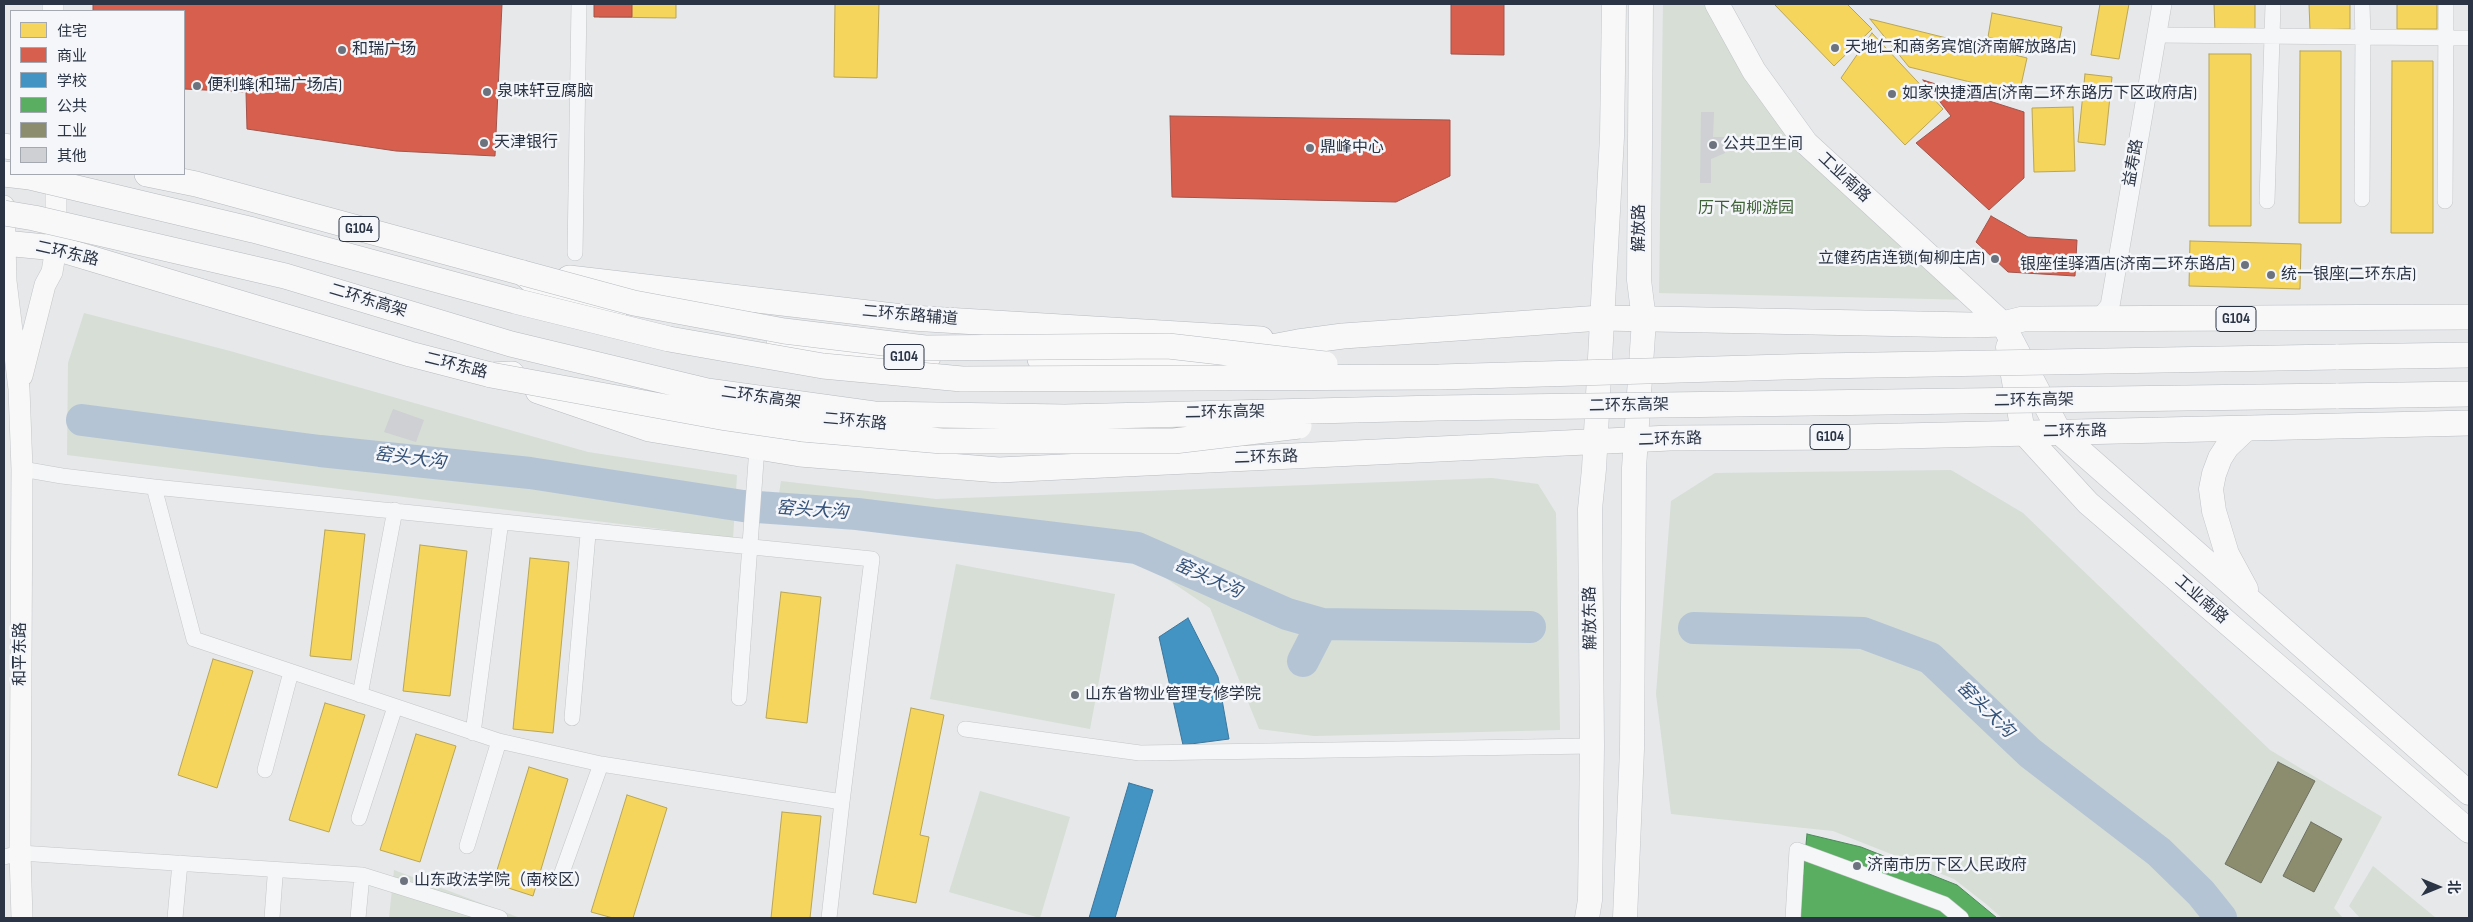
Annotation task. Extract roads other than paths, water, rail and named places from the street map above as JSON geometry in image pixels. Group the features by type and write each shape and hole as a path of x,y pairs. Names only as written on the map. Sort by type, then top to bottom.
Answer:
{"highway":[{"path":"10,175 254,230 505,299 669,339 823,366 962,379 1439,377 1819,366 2469,355"},
{"name":"G104","path":"151,175 196,184 523,273 548,294 698,327 868,357 1203,360 1298,342 1343,336 1601,318 2004,324 2023,319 2469,317"},
{"name":"二环东高架","path":"4,213 34,218 285,276 511,344 706,391 864,412 1064,417 1438,408 2469,394"},
{"name":"二环东路","path":"4,243 56,248 410,354 491,375 540,371 717,406 866,425 1178,430 1224,459 1670,438 1867,437 2023,432 2246,430 2469,423"},
{"path":"523,273 643,305 784,331 925,348 1168,346 1439,377"},
{"name":"二环东路辅道","path":"523,273 911,318 1298,342"},
{"path":"491,375 792,428 942,441 1174,441 1438,408"},
{"path":"491,375 648,429 756,456 800,454 999,470 1224,459"}],"main road":[{"name":"解放路","path":"1601,318 1612,137 1614,4"},
{"name":"解放路","path":"1641,4 1639,280 1644,320"},
{"name":"工业南路","path":"1717,4 1754,71 1806,143 2004,324 2060,433 2469,793"},
{"path":"1612,137 1640,137"},
{"name":"和平东路","path":"19,389 44,285 52,272 56,248 56,175"},
{"name":"和平东路","path":"4,206 6,281 19,389 22,469 12,855 22,918"},
{"name":"解放东路","path":"1587,918 1590,900 1592,746 1590,509 1601,318"},
{"path":"1625,918 1633,693 1636,441 1644,320"},
{"path":"2004,324 2023,432"},
{"path":"2246,430 2227,447 2220,458 2214,474 2212,489 2214,511 2227,554 2240,579 2262,610"},
{"name":"工业南路","path":"2023,432 2088,503 2469,831"}],"street":[{"path":"575,253 579,4"},
{"name":"益寿路","path":"2099,319 2110,306 2162,4"},
{"path":"2267,201 2273,4"},
{"path":"2362,4 2362,199"},
{"path":"2445,201 2446,4"},
{"path":"2156,35 2272,36 2363,33 2469,38"},
{"path":"739,698 756,456"},
{"path":"22,469 62,476 154,487 751,545 872,559 829,918"},
{"path":"154,487 194,639 499,741 601,764 842,802"},
{"path":"360,695 395,510"},
{"path":"473,733 500,528"},
{"path":"572,718 588,534"},
{"path":"265,770 291,672"},
{"path":"359,818 395,707"},
{"path":"965,729 1140,753 1592,746"},
{"path":"467,846 499,741"},
{"path":"559,881 601,764"},
{"path":"1793,918 1797,850 1944,904 1961,918"},
{"path":"12,855 362,875 500,918"},
{"path":"175,918 180,864"},
{"path":"358,918 362,875"},
{"path":"272,918 275,877"}],"waterway":[{"name":"窑头大沟","path":"82,420 320,451 530,473 743,506 857,514 1137,548 1287,614 1322,624 1530,627"},
{"path":"1303,661 1322,624"},
{"name":"窑头大沟","path":"1694,628 1863,633 1930,658 2030,753 2159,852 2201,893 2221,918"}],"place":[{"name":"天地仁和商务宾馆(济南解放路店)","path":"1835,48"},
{"name":"和瑞广场","path":"342,50"},
{"name":"便利蜂(和瑞广场店)","path":"197,86"},
{"name":"泉味轩豆腐脑","path":"487,92"},
{"name":"如家快捷酒店(济南二环东路历下区政府店)","path":"1892,94"},
{"name":"天津银行","path":"484,143"},
{"name":"公共卫生间","path":"1713,145"},
{"name":"鼎峰中心","path":"1310,148"},
{"name":"立健药店连锁(甸柳庄店)","path":"1995,259"},
{"name":"银座佳驿酒店(济南二环东路店)","path":"2245,265"},
{"name":"统一银座(二环东店)","path":"2271,275"},
{"name":"山东省物业管理专修学院","path":"1075,695"},
{"name":"济南市历下区人民政府","path":"1857,866"},
{"name":"山东政法学院（南校区）","path":"404,881"}],"park label":[{"name":"历下甸柳游园","path":"1746,209"}]}
